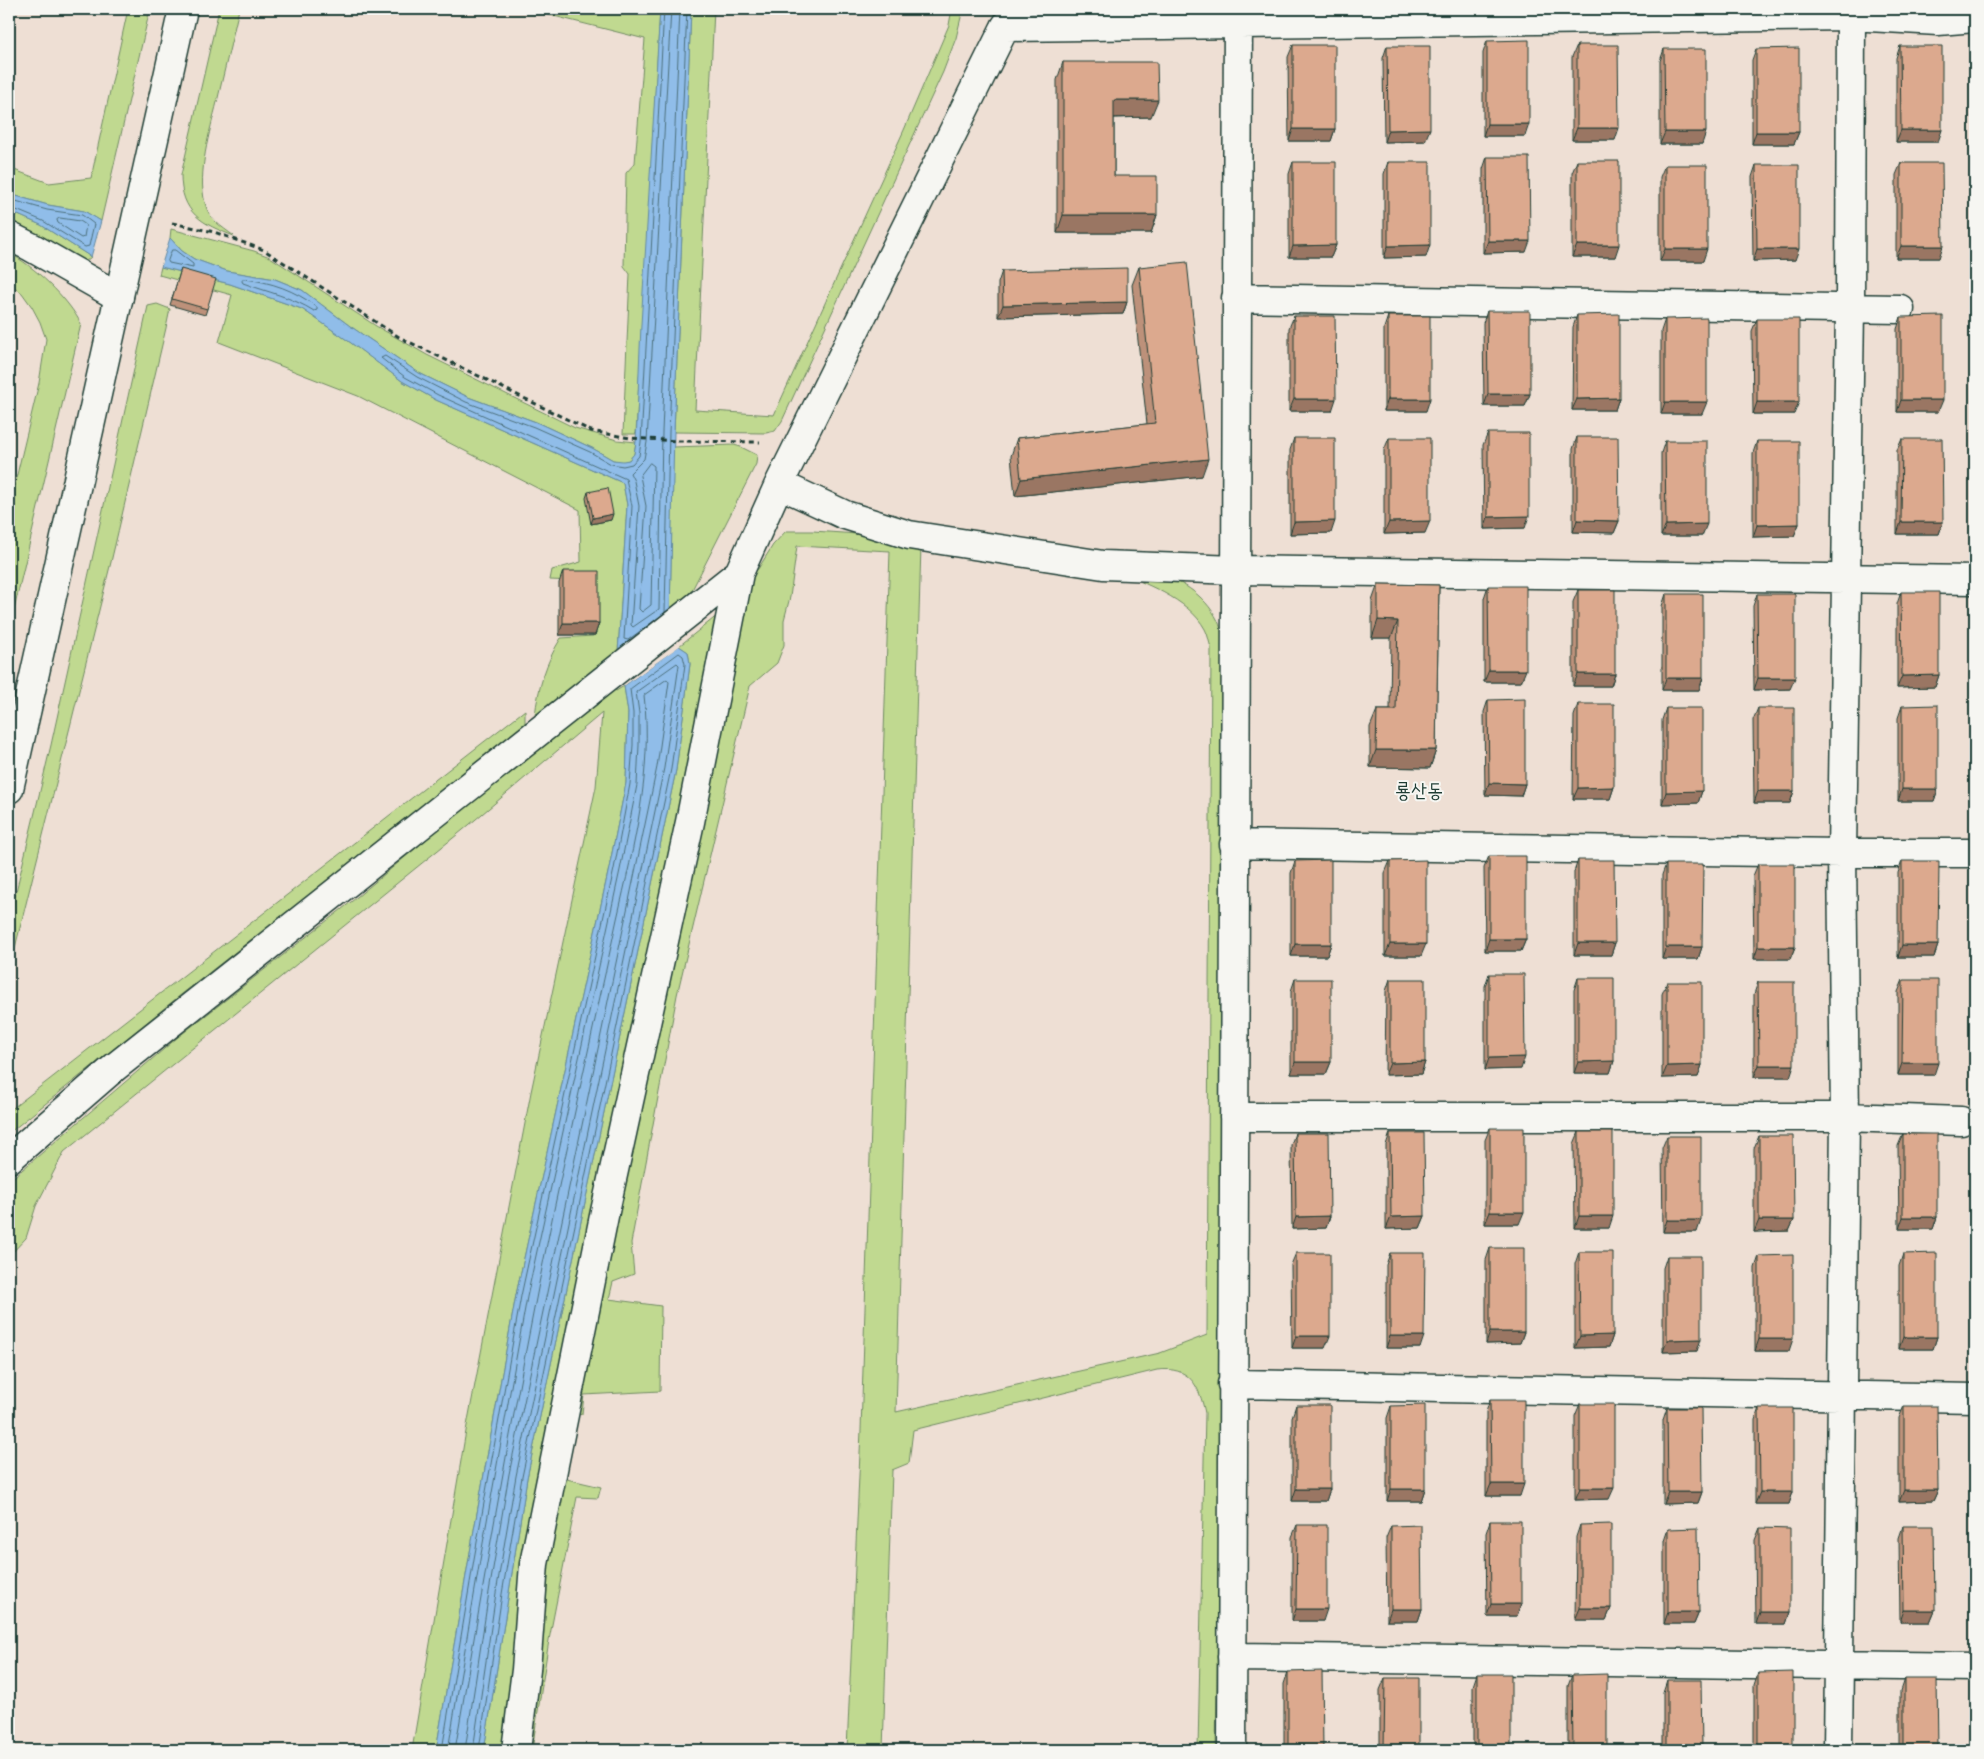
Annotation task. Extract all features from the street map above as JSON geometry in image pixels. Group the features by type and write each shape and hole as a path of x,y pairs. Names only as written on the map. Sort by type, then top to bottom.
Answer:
{"street":[{"path":"9,789 183,9"},
{"path":"1838,1750 1845,1117 1842,853 1850,309 1851,12"},
{"path":"516,1750 526,1670 534,1564 604,1216 690,822 739,573 779,484 1011,18 1851,12 1938,21 1975,18"},
{"path":"1232,1750 1238,17"},
{"path":"9,236 121,286"},
{"path":"1236,298 1900,309"},
{"path":"779,484 845,515 908,536 1103,565 1236,570 1975,580"},
{"path":"9,1159 115,1067 739,573"},
{"path":"1234,844 1842,853 1975,852"},
{"path":"1234,1117 1845,1117 1961,1121"},
{"path":"1232,1384 1975,1398"},
{"path":"1232,1657 1975,1667"}],"path":[{"path":"134,228 191,226 264,250 399,337 591,430 630,438 678,441 760,442 793,457"}],"green space":[{"path":"128,9 150,9 101,221 84,211 48,205 9,194 9,168 49,183 91,178"},
{"path":"219,9 239,9 205,152 203,191 209,214 234,236 212,227 189,208 182,188 181,175"},
{"path":"526,9 660,9 636,434 623,434 630,274 624,266 626,173 635,163 645,39"},
{"path":"691,9 714,9 695,410 774,415 904,130 949,25 952,9 963,9 956,38 943,72 782,421 775,431 766,433 674,432"},
{"path":"9,211 41,225 91,257 85,262 26,228 9,221"},
{"path":"171,229 270,257 376,326 427,355 575,428 617,440 636,442 634,454 629,460 623,462 613,460 536,422 468,397 419,373 350,326 302,290 275,279 227,271 194,259 182,251 170,238"},
{"path":"9,253 29,266 50,284 68,304 81,324 9,631 9,508 39,383 46,339 32,307 22,293 9,283"},
{"path":"161,267 230,284 302,309 402,381 436,400 623,483 627,505 618,653 535,716 538,695 544,676 551,656 561,638 593,636 596,582 550,580 552,570 581,562 580,510 358,396 219,342 232,295 159,275"},
{"path":"157,304 170,309 166,328 111,562 9,972 9,921 51,745 148,306"},
{"path":"734,445 757,455 756,464 693,588 677,611 670,615 673,447"},
{"path":"786,531 887,536 921,545 896,1412 1160,1353 1207,1335 1211,648 1205,629 1188,609 1151,586 1113,570 1176,581 1202,599 1215,616 1219,625 1222,634 1223,655 1221,1386 1216,1750 1198,1750 1205,1413 1196,1386 1185,1374 1178,1371 1157,1370 913,1430 909,1463 892,1470 883,1750 847,1750 861,1430 890,551 797,546 790,597 784,620 784,645 777,663 750,686 677,995 631,1243 634,1274 613,1282 609,1299 661,1306 660,1391 584,1395 582,1414 571,1417 742,580 758,569 773,545"},
{"path":"728,607 509,1750 484,1750 527,1478 676,770 690,664 688,652 679,646"},
{"path":"612,685 616,691 624,686 628,713 626,783 516,1295 436,1750 412,1750 466,1431 531,1092 596,787 602,713 463,830 64,1152 36,1206 26,1238 9,1256 9,1181 178,1037 351,902"},
{"path":"525,710 525,724 9,1133 9,1111"},
{"path":"558,1477 601,1487 598,1498 577,1497 549,1640 532,1750 519,1750"}],"water":[{"path":"660,9 691,9 674,432 670,615 618,653 627,505 623,483 436,400 402,381 302,309 230,284 161,267 170,238 182,251 194,259 227,271 275,279 302,290 350,326 419,373 468,397 536,422 613,460 629,460 634,454 636,442"},
{"path":"9,194 48,205 84,211 101,221 91,257 41,225 9,211"},
{"path":"679,646 688,652 690,664 676,770 527,1478 484,1750 436,1750 516,1295 626,783 628,713 624,686"}],"pier":[{"path":"678,644 681,645 622,687 623,684"}],"building":[{"path":"1529,40 1529,124 1487,124 1487,41"},
{"path":"1293,45 1335,45 1335,129 1293,129"},
{"path":"1577,45 1618,45 1619,128 1577,128"},
{"path":"1387,46 1430,46 1430,129 1388,130"},
{"path":"1900,46 1942,46 1942,130 1901,130"},
{"path":"1799,48 1799,132 1756,132 1756,49"},
{"path":"1664,49 1706,49 1706,132 1665,132"},
{"path":"1063,62 1157,62 1158,100 1114,100 1114,176 1157,176 1157,215 1063,215"},
{"path":"1487,157 1529,157 1530,241 1488,241"},
{"path":"1577,161 1619,161 1619,245 1577,245"},
{"path":"1293,162 1336,162 1336,245 1293,246"},
{"path":"1388,162 1430,162 1430,245 1388,246"},
{"path":"1901,163 1942,163 1943,246 1901,246"},
{"path":"1665,165 1707,165 1707,249 1665,249"},
{"path":"1756,165 1799,165 1799,249 1757,249"},
{"path":"1187,262 1208,459 1021,479 1017,438 1155,423 1139,267"},
{"path":"1127,268 1127,302 1003,305 1002,271"},
{"path":"181,269 216,279 207,309 172,299"},
{"path":"1487,311 1530,311 1530,394 1488,394"},
{"path":"1619,314 1619,398 1577,399 1577,315"},
{"path":"1294,316 1335,316 1336,399 1294,399"},
{"path":"1388,316 1430,316 1430,399 1388,399"},
{"path":"1943,316 1943,400 1901,400 1901,317"},
{"path":"1707,318 1707,402 1665,402 1665,319"},
{"path":"1757,319 1799,319 1799,402 1757,402"},
{"path":"1488,433 1529,433 1529,516 1488,517"},
{"path":"1577,437 1618,437 1619,521 1577,520"},
{"path":"1294,438 1335,438 1335,521 1294,522"},
{"path":"1389,438 1430,438 1430,521 1389,522"},
{"path":"1902,439 1942,439 1943,522 1901,522"},
{"path":"1665,441 1707,441 1707,524 1666,525"},
{"path":"1757,441 1799,441 1799,524 1757,525"},
{"path":"608,488 613,514 593,518 588,492"},
{"path":"563,571 599,571 599,623 563,623"},
{"path":"1378,584 1439,585 1436,750 1376,750 1377,710 1396,710 1398,621 1378,620"},
{"path":"1488,586 1526,586 1526,670 1489,670"},
{"path":"1578,590 1615,590 1615,674 1578,674"},
{"path":"1901,592 1939,592 1939,675 1902,676"},
{"path":"1666,594 1703,594 1703,678 1666,678"},
{"path":"1757,594 1795,594 1795,678 1758,678"},
{"path":"1525,699 1525,784 1489,783 1488,700"},
{"path":"1578,704 1614,704 1614,787 1578,788"},
{"path":"1938,705 1938,789 1902,789 1902,706"},
{"path":"1666,708 1702,708 1702,791 1666,792"},
{"path":"1758,708 1794,708 1794,791 1758,791"},
{"path":"1489,856 1526,856 1526,939 1489,939"},
{"path":"1331,860 1331,944 1295,944 1295,861"},
{"path":"1426,860 1426,944 1390,944 1390,861"},
{"path":"1578,860 1614,860 1615,943 1578,943"},
{"path":"1902,861 1939,861 1938,945 1902,945"},
{"path":"1666,864 1703,864 1702,947 1666,947"},
{"path":"1758,864 1795,864 1795,947 1758,947"},
{"path":"1489,974 1524,974 1525,1057 1489,1058"},
{"path":"1578,978 1614,978 1614,1061 1578,1062"},
{"path":"1295,979 1331,979 1331,1062 1295,1062"},
{"path":"1390,979 1425,979 1425,1062 1390,1063"},
{"path":"1903,980 1938,980 1938,1063 1902,1063"},
{"path":"1667,982 1702,982 1702,1065 1667,1066"},
{"path":"1758,982 1794,982 1794,1065 1759,1065"},
{"path":"1490,1128 1524,1128 1524,1212 1490,1212"},
{"path":"1579,1132 1613,1132 1613,1216 1579,1216"},
{"path":"1295,1133 1329,1133 1330,1216 1296,1217"},
{"path":"1390,1133 1424,1133 1425,1216 1391,1217"},
{"path":"1903,1134 1937,1134 1937,1217 1903,1217"},
{"path":"1667,1136 1701,1136 1701,1220 1667,1220"},
{"path":"1759,1136 1793,1136 1794,1220 1759,1220"},
{"path":"1490,1248 1524,1248 1524,1332 1490,1332"},
{"path":"1579,1252 1613,1252 1613,1335 1580,1336"},
{"path":"1296,1253 1330,1253 1330,1336 1296,1336"},
{"path":"1390,1253 1425,1253 1424,1336 1390,1336"},
{"path":"1937,1253 1937,1337 1903,1337 1903,1254"},
{"path":"1793,1255 1793,1339 1759,1339 1759,1256"},
{"path":"1667,1256 1701,1256 1701,1339 1667,1340"},
{"path":"1490,1400 1524,1400 1524,1484 1491,1484"},
{"path":"1580,1404 1614,1404 1614,1488 1580,1488"},
{"path":"1296,1405 1330,1405 1330,1489 1296,1489"},
{"path":"1425,1405 1425,1489 1391,1489 1391,1406"},
{"path":"1904,1406 1937,1406 1938,1490 1904,1490"},
{"path":"1667,1408 1701,1408 1702,1492 1668,1492"},
{"path":"1759,1408 1793,1408 1793,1492 1760,1492"},
{"path":"1490,1521 1521,1521 1521,1604 1491,1604"},
{"path":"1611,1524 1611,1608 1580,1608 1580,1525"},
{"path":"1297,1525 1327,1525 1327,1609 1296,1609"},
{"path":"1421,1525 1422,1609 1391,1609 1391,1526"},
{"path":"1903,1526 1934,1526 1935,1610 1904,1610"},
{"path":"1698,1528 1699,1612 1668,1612 1668,1529"},
{"path":"1760,1528 1790,1529 1790,1612 1760,1612"},
{"path":"1322,1671 1323,1750 1288,1750 1288,1672"},
{"path":"1793,1672 1793,1750 1758,1750 1758,1673"},
{"path":"1477,1674 1511,1674 1511,1750 1477,1750"},
{"path":"1607,1674 1607,1750 1573,1750 1572,1675"},
{"path":"1385,1678 1419,1678 1419,1750 1384,1750"},
{"path":"1904,1679 1937,1679 1938,1750 1904,1750"},
{"path":"1667,1680 1701,1680 1702,1750 1667,1750"}],"district":[{"name":"룡산동","path":"1419,790"}]}
